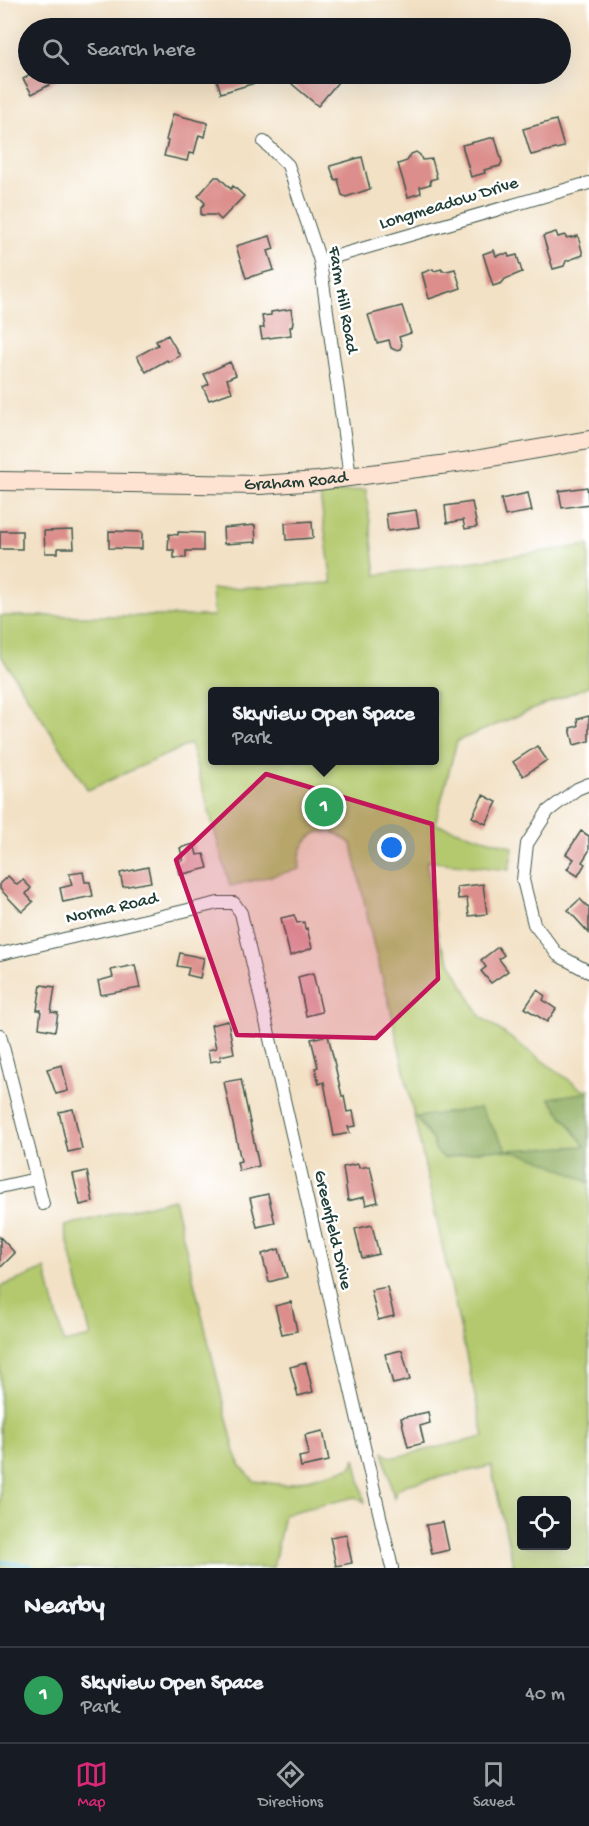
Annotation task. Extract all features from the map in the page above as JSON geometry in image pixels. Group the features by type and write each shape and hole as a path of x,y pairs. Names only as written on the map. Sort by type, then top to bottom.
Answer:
{"street":[{"name":"Farm Hill Road","path":"264,142 288,165 320,261 350,477"},
{"name":"Longmeadow Drive","path":"320,261 589,183"},
{"name":"Graham Road","path":"0,481 260,485 350,477 463,462 589,441"},
{"path":"589,784 577,789 548,811 527,844 523,880 534,924 558,955 589,972"},
{"name":"Norma Road","path":"0,954 218,903 234,903"},
{"name":"Greenfield Drive","path":"234,903 241,913 392,1568"},
{"path":"0,1035 43,1204"},
{"path":"0,1187 36,1179"}],"highlighted area":[{"path":"266,774 432,824 438,979 376,1038 237,1035 176,860"}],"green space":[{"path":"366,489 376,575 589,545 589,686 457,741 435,824 513,847 509,870 426,861 439,941 480,1016 583,1090 589,1089 589,1568 514,1568 491,1466 405,1485 396,1491 394,1498 383,1452 395,1457 484,1437 390,1006 374,947 352,844 331,832 316,833 303,847 300,854 300,869 230,886 190,744 88,790 0,654 0,616 214,616 212,589 332,583 320,495"},
{"path":"589,1092 589,1183 539,1159 513,1152 486,1150 444,1158 436,1151 432,1140 416,1117 480,1108 507,1150 585,1146 549,1098"},
{"path":"174,1199 235,1452 241,1466 254,1481 286,1485 349,1468 353,1465 355,1458 365,1502 355,1497 284,1514 273,1568 0,1568 0,1287 45,1269 64,1343 91,1337 64,1226"}],"building":[{"path":"26,84 51,84 32,94"},
{"path":"218,84 252,84 221,93"},
{"path":"292,84 336,84 318,106"},
{"path":"173,114 208,123 205,137 199,135 194,154 189,153 187,161 164,156"},
{"path":"556,120 564,147 531,155 523,129"},
{"path":"495,137 502,162 500,166 484,170 485,173 471,177 462,145"},
{"path":"416,152 422,160 432,159 437,178 430,180 431,184 420,187 421,193 408,197 398,164 407,161 411,154"},
{"path":"362,157 370,189 346,197 342,195 338,179 335,180 330,166"},
{"path":"215,177 219,177 231,189 233,186 244,196 221,220 216,215 201,215 201,208 205,203 198,196"},
{"path":"556,232 558,237 578,236 583,255 566,261 564,266 553,269 543,236"},
{"path":"270,236 274,249 268,251 274,270 246,278 236,246"},
{"path":"494,250 496,256 517,255 522,272 493,286 483,254"},
{"path":"433,269 434,271 442,269 442,271 447,271 455,269 461,288 429,299 422,273"},
{"path":"402,306 411,333 399,337 402,345 400,349 391,348 389,340 377,343 368,315"},
{"path":"291,309 293,322 290,327 291,335 262,339 260,328 264,328 262,316"},
{"path":"168,335 180,356 168,362 167,360 146,372 137,356 158,345 156,341"},
{"path":"230,362 236,375 227,379 232,392 209,400 203,387 209,384 204,374"},
{"path":"587,487 589,504 562,508 559,491"},
{"path":"528,493 532,511 505,516 501,499"},
{"path":"472,502 477,527 465,529 463,520 447,523 445,506"},
{"path":"416,510 419,527 388,531 386,514"},
{"path":"312,521 313,538 286,540 285,523"},
{"path":"255,525 256,542 224,544 223,528"},
{"path":"73,530 74,548 58,548 58,553 45,553 44,531"},
{"path":"0,531 22,531 22,549 0,549"},
{"path":"109,531 142,532 142,549 109,548"},
{"path":"178,532 203,533 203,551 186,551 186,558 174,558 174,550 168,550 169,534 178,535"},
{"path":"589,716 589,741 574,745 570,728 578,726 577,719"},
{"path":"537,746 547,760 523,776 513,762"},
{"path":"483,795 497,802 486,824 472,817"},
{"path":"581,831 589,836 589,851 582,862 585,864 578,876 567,869 574,859 566,854"},
{"path":"194,844 197,855 204,854 208,868 179,875 176,862 183,860 180,848"},
{"path":"148,867 151,882 123,887 120,873"},
{"path":"83,872 85,882 90,882 93,896 63,902 60,888 72,885 69,874"},
{"path":"8,876 17,885 23,880 31,888 26,894 33,902 22,912 0,889 0,883"},
{"path":"483,884 487,914 469,916 467,898 458,899 457,887"},
{"path":"580,899 589,908 589,933 568,910"},
{"path":"294,915 297,923 304,922 312,948 290,956 281,918"},
{"path":"498,947 504,955 499,959 508,971 491,983 481,971 486,967 481,960"},
{"path":"180,953 204,958 200,978 187,975 189,968 177,966"},
{"path":"135,965 140,988 101,995 98,981 113,977 111,970"},
{"path":"313,973 322,1012 306,1016 298,977"},
{"path":"41,985 55,987 51,1012 58,1013 55,1031 39,1028 41,1010 37,1010"},
{"path":"537,990 545,996 543,1000 556,1009 547,1022 525,1008"},
{"path":"228,1021 234,1053 220,1056 221,1060 210,1062 208,1050 216,1048 211,1025"},
{"path":"328,1035 342,1096 344,1096 347,1112 353,1111 356,1126 348,1127 350,1133 334,1136 324,1082 319,1084 315,1068 318,1067 311,1039"},
{"path":"62,1065 68,1091 56,1094 47,1069"},
{"path":"241,1079 259,1166 239,1171 237,1162 241,1161 224,1082"},
{"path":"73,1109 82,1149 68,1152 59,1112"},
{"path":"358,1164 359,1168 370,1166 378,1202 366,1205 364,1197 348,1201 343,1167"},
{"path":"87,1171 93,1202 80,1205 73,1174"},
{"path":"268,1194 275,1223 257,1227 250,1198"},
{"path":"372,1225 379,1254 362,1258 355,1229"},
{"path":"0,1237 15,1253 0,1268"},
{"path":"279,1249 287,1277 269,1282 262,1254"},
{"path":"387,1287 394,1316 378,1320 371,1290"},
{"path":"291,1302 297,1331 282,1334 275,1306"},
{"path":"402,1350 410,1380 393,1384 385,1354"},
{"path":"306,1363 313,1392 298,1396 290,1367"},
{"path":"428,1412 430,1423 420,1426 424,1443 408,1447 401,1418"},
{"path":"323,1431 329,1461 301,1467 299,1457 309,1455 305,1435"},
{"path":"443,1522 449,1550 432,1554 426,1525"},
{"path":"346,1534 352,1563 336,1566 330,1537"}],"waterway":[{"path":"0,1562 30,1565 31,1568"}],"place":[{"name":"Skyview Open Space","path":"324,807"}]}
